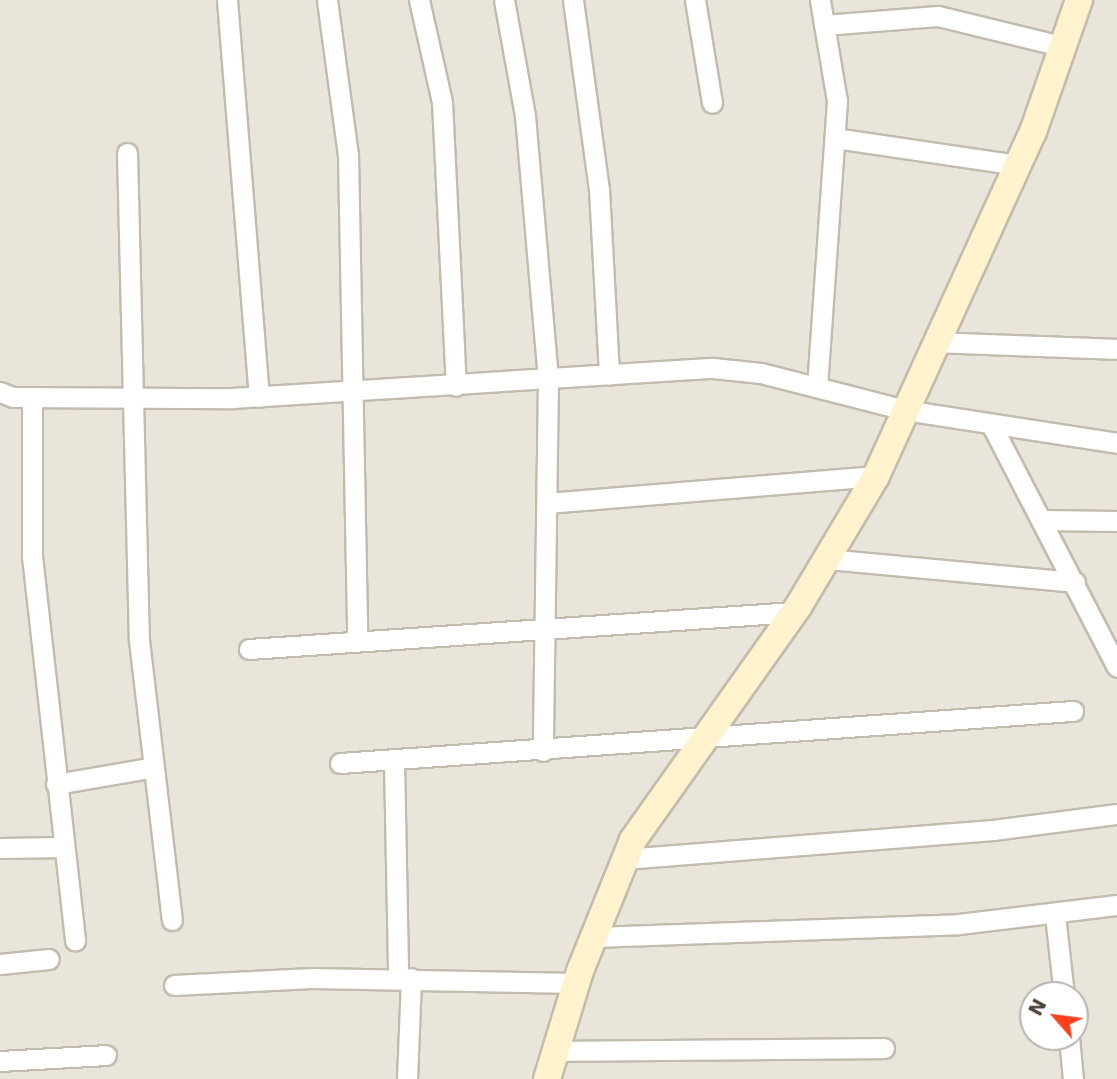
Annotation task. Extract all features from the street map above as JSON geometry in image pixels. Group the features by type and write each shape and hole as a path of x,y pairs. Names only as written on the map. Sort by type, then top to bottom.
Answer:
{"street":[{"path":"227,0 259,397"},
{"path":"327,0 348,155 357,640"},
{"path":"419,0 442,102 456,386"},
{"path":"503,0 525,116 548,379 543,751"},
{"path":"573,0 600,189 609,375"},
{"path":"695,0 712,103"},
{"path":"817,387 835,138 836,80 820,0"},
{"path":"547,1079 576,984 624,859 705,737 794,612 876,476 1018,165 1065,47 1079,0"},
{"path":"824,25 938,16 1065,47"},
{"path":"835,138 1018,165"},
{"path":"127,153 130,398 139,640 172,920"},
{"path":"935,342 1117,349"},
{"path":"0,392 33,397 259,397 713,368 817,387 905,410 992,426 1117,443"},
{"path":"33,397 32,556 75,941"},
{"path":"992,426 1075,582 1110,639 1117,667"},
{"path":"547,503 876,476"},
{"path":"1042,520 1117,521"},
{"path":"827,559 1075,582"},
{"path":"249,649 546,625 794,612"},
{"path":"340,763 543,751 1073,711"},
{"path":"394,760 405,978 407,1079"},
{"path":"56,784 154,767"},
{"path":"624,859 993,830 1117,814"},
{"path":"0,848 63,847"},
{"path":"593,937 777,935 1055,915 1117,905"},
{"path":"1055,915 1062,981"},
{"path":"0,964 49,959"},
{"path":"174,985 405,978 576,984"},
{"path":"555,1051 884,1048"},
{"path":"1070,1051 1073,1079"},
{"path":"0,1061 106,1055"}],"shaded area":[{"path":"0,0 1117,0 1117,1079 0,1079"}]}
